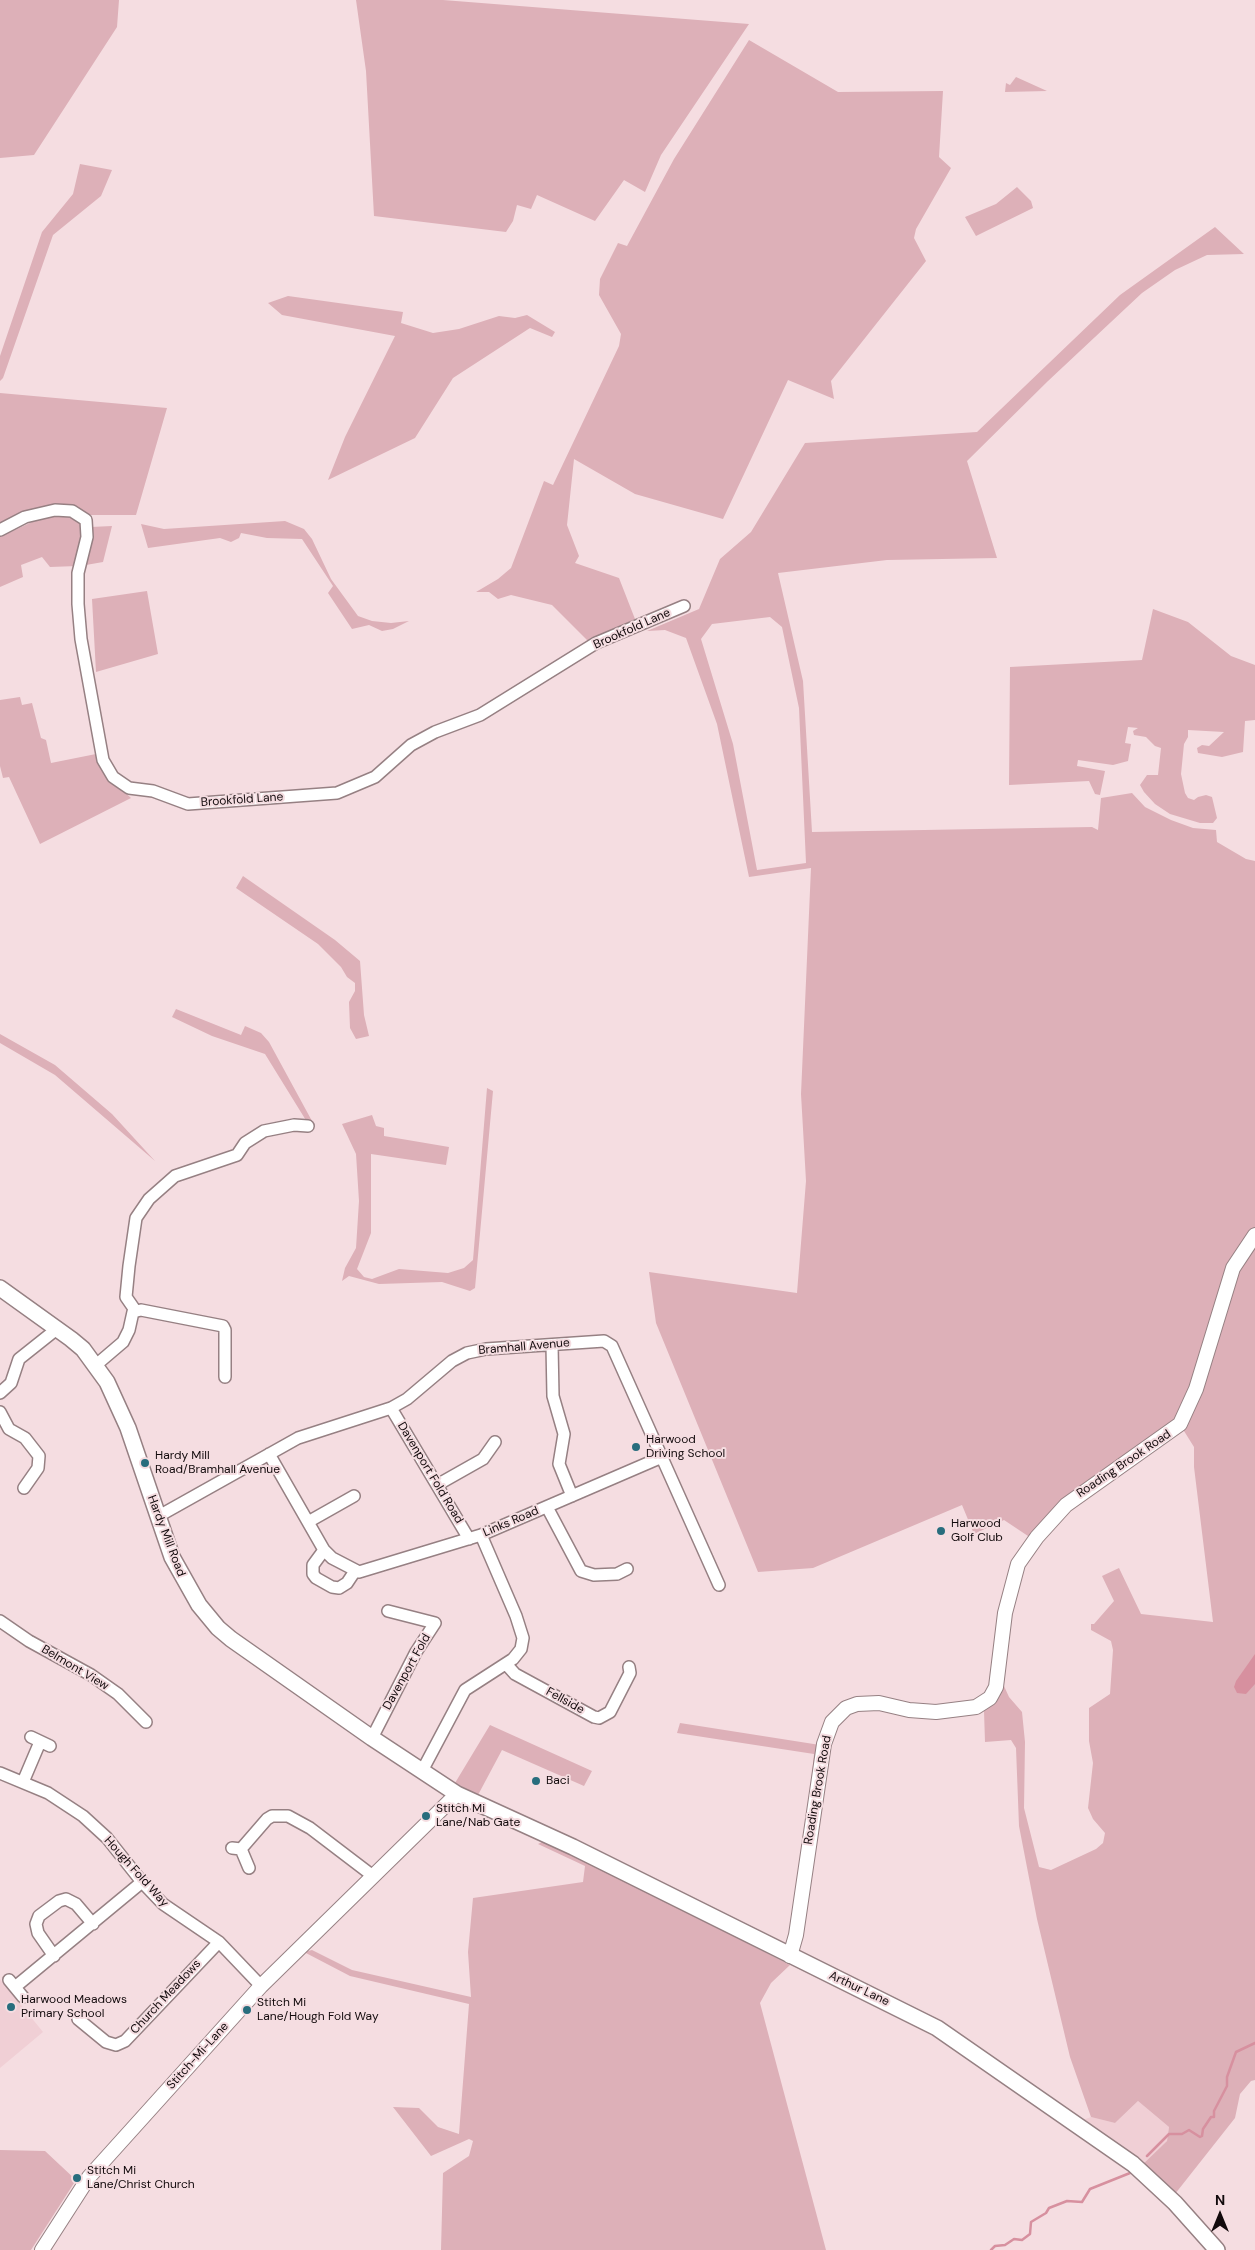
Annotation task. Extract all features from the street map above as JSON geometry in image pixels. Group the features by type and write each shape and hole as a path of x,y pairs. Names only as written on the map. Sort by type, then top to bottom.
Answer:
{"main road":[{"name":"Hardy Mill Road","path":"0,1288 58,1328 82,1349 96,1365 115,1397 128,1428 157,1518 172,1557 185,1584 218,1628 372,1738 457,1794"},
{"name":"Arthur Lane","path":"457,1794 573,1847 937,2028 1133,2164 1175,2204 1218,2250"}],"street":[{"name":"Brookfold Lane","path":"0,530 26,517 55,510 72,511 86,520 87,537 78,573 78,604 81,639 103,760 113,777 129,788 153,791 188,804 337,793 375,777 411,746 435,732 480,715 596,643 684,606"},
{"path":"135,1310 126,1297 128,1274 136,1218 149,1199 175,1176 237,1155 245,1143 264,1131 294,1125 308,1126"},
{"name":"Roading Brook Road","path":"790,1956 796,1935 824,1744 832,1722 846,1708 857,1704 879,1703 909,1710 936,1712 976,1707 990,1698 996,1686 1005,1613 1018,1564 1037,1537 1079,1493 1166,1436 1180,1424 1196,1389 1233,1268 1255,1235"},
{"path":"96,1365 123,1342 129,1330 131,1315 135,1310"},
{"path":"135,1310 151,1311 223,1326 225,1330 225,1377"},
{"path":"0,1393 11,1383 19,1359 58,1328"},
{"name":"Bramhall Avenue","path":"157,1518 311,1432 391,1408 408,1399 452,1361 467,1353 486,1349 600,1341 609,1343 612,1346 719,1585"},
{"path":"552,1345 554,1396 564,1434 559,1459 572,1496"},
{"name":"Davenport Fold Road","path":"391,1408 469,1539"},
{"path":"0,1412 9,1429 25,1438 37,1452 39,1462 28,1476 24,1488"},
{"path":"437,1485 483,1459 495,1441"},
{"path":"269,1454 324,1550 355,1571 347,1583 339,1588 332,1587 316,1578 313,1574 313,1565 324,1550"},
{"name":"Links Road","path":"355,1571 362,1572 481,1535 662,1457"},
{"path":"308,1522 352,1499"},
{"path":"547,1507 582,1571 594,1575 617,1574 628,1568"},
{"path":"422,1771 464,1690 518,1655 523,1638 510,1599 481,1535"},
{"name":"Davenport Fold","path":"372,1738 416,1652 435,1623 388,1611"},
{"name":"Belmont View","path":"1,1624 91,1675 118,1694 146,1722"},
{"name":"Fellside","path":"506,1664 515,1674 599,1718 610,1712 630,1673 629,1667"},
{"path":"23,1782 40,1742"},
{"name":"Hough Fold Way","path":"0,1773 61,1800 83,1816 107,1838 142,1882 170,1910 218,1942 261,1986"},
{"name":"Stitch-Mi-Lane","path":"42,2250 89,2177 261,1986 457,1794"},
{"path":"249,1868 237,1849 275,1811 310,1828 373,1876"},
{"path":"23,1997 12,1983 54,1956 142,1882"},
{"path":"54,1956 38,1933 36,1924 40,1916 59,1902 66,1900 76,1904 93,1924"},
{"name":"Church Meadows","path":"81,2026 106,2042 116,2045 125,2041 218,1942"}],"shaded area":[{"path":"0,0 119,0 117,27 34,155 0,158"},
{"path":"356,0 443,0 749,24 661,155 645,192 624,180 595,221 537,195 531,209 517,205 513,221 506,232 374,216 366,71"},
{"path":"749,40 838,92 943,91 939,157 951,168 916,229 914,238 926,261 831,381 834,399 788,380 723,519 635,494 574,459 567,525 579,556 575,563 619,578 635,619 588,641 552,605 511,595 498,599 489,592 476,592 498,579 511,568 544,481 553,485 619,346 621,334 599,295 600,279 618,243 627,246 674,159"},
{"path":"1016,77 1047,91 1005,92 1006,83 1010,85"},
{"path":"80,164 112,170 101,196 53,235 3,378 0,381 0,356 42,232 73,194"},
{"path":"1017,187 1031,201 1033,208 976,236 965,217 996,204"},
{"name":"Harwood Golf Club","path":"1215,227 1244,254 1207,255 1175,270 1142,293 1048,381 967,461 997,558 887,560 778,573 803,681 812,832 1092,827 1098,830 1101,798 1132,793 1145,807 1171,820 1193,828 1216,830 1217,842 1246,859 1255,861 1255,2080 1251,2081 1240,2094 1235,2118 1175,2194 1142,2165 1167,2141 1169,2127 1138,2101 1115,2123 1091,2117 1070,2057 1037,1919 1019,1826 1016,1748 1011,1740 985,1742 984,1711 995,1702 1004,1686 1009,1697 1022,1712 1025,1742 1024,1808 1039,1867 1051,1870 1096,1849 1103,1843 1105,1833 1093,1819 1088,1808 1093,1763 1089,1741 1089,1708 1110,1694 1113,1650 1111,1641 1091,1630 1091,1624 1094,1624 1114,1601 1102,1576 1119,1568 1141,1614 1213,1622 1194,1467 1194,1447 1184,1431 1169,1428 1031,1538 1004,1520 974,1534 962,1505 813,1568 758,1572 656,1323 649,1272 797,1293 806,1181 801,1094 811,868 749,877 717,724 686,638 665,630 647,631 699,609 720,559 751,532 805,443 977,432 1120,295","holes":["770,617 782,627 799,708 806,863 757,870 733,744 701,639 712,624"]},
{"path":"288,296 403,312 401,323 433,333 459,329 499,316 515,318 527,315 555,332 552,337 530,328 453,378 415,438 328,480 345,437 395,336 282,315 268,303"},
{"path":"0,393 167,408 136,515 89,515 77,507 55,505 0,525"},
{"path":"62,514 73,516 80,521 83,530 77,566 50,567 42,557 21,565 23,577 0,587 0,537 32,522"},
{"path":"285,521 304,529 312,539 331,579 358,616 372,621 391,623 409,621 393,629 382,631 369,625 352,629 328,593 333,586 302,539 267,538 241,533 239,538 231,542 220,538 148,548 141,524 164,529"},
{"path":"112,526 103,562 86,565 91,527"},
{"path":"147,591 158,654 96,672 92,599"},
{"path":"1153,609 1188,622 1231,656 1255,665 1255,720 1245,721 1243,752 1222,757 1198,753 1197,748 1202,745 1209,746 1224,732 1188,730 1188,737 1184,744 1181,774 1185,793 1188,798 1194,800 1206,795 1212,797 1217,818 1213,823 1200,823 1170,814 1155,804 1144,792 1140,785 1147,775 1158,775 1161,748 1155,746 1146,737 1134,735 1133,731 1138,728 1128,727 1125,743 1131,744 1128,761 1113,765 1078,760 1077,766 1105,771 1100,795 1095,794 1089,781 1009,785 1010,667 1142,660"},
{"path":"20,697 22,705 32,703 41,738 46,740 51,763 96,754 106,774 131,798 40,844 9,777 3,778 0,766 0,700"},
{"path":"243,876 335,940 360,961 364,1015 369,1036 356,1039 350,1028 349,1002 355,991 355,983 347,977 341,967 318,944 236,888"},
{"path":"176,1009 241,1035 245,1026 261,1033 269,1042 312,1121 307,1122 265,1054 212,1036 172,1017"},
{"path":"0,1034 55,1065 112,1114 155,1161 55,1075 0,1043"},
{"path":"487,1088 493,1091 475,1288 470,1291 442,1282 379,1284 349,1276 342,1281 345,1268 356,1248 359,1201 356,1154 342,1124 372,1115 376,1126 384,1128 384,1136 449,1147 446,1165 371,1154 371,1233 357,1269 364,1277 372,1279 399,1269 448,1273 464,1268 473,1260"},
{"path":"1255,1654 1255,1684 1246,1694 1237,1693 1234,1687 1236,1681"},
{"path":"680,1723 820,1745 809,1802 814,1754 677,1733"},
{"path":"490,1725 592,1771 584,1786 502,1750 478,1795 455,1783"},
{"path":"544,1841 616,1875 790,1965 771,1983 760,2003 826,2250 441,2250 443,2173 469,2156 473,2141 469,2139 431,2156 393,2107 419,2108 438,2127 459,2134 469,2004 350,1976 304,1952 312,1950 352,1970 471,1997 468,1952 473,1898 583,1882 585,1866 538,1844"},
{"name":"Harwood Meadows Primary School","path":"0,1979 43,2032 0,2068"},
{"path":"1138,2101 1169,2127 1167,2141 1142,2165 1080,2121 1091,2117 1115,2123"},
{"path":"0,2150 45,2151 76,2180 31,2250 0,2250"}],"waterway":[{"path":"1147,2156 1169,2134 1182,2134 1189,2130 1200,2137 1202,2136 1203,2129 1211,2117 1214,2117 1214,2111 1227,2086 1227,2077 1236,2052 1255,2043"},
{"path":"991,2250 995,2246 1005,2245 1014,2239 1022,2240 1030,2234 1031,2222 1046,2213 1049,2208 1067,2201 1082,2202 1090,2189 1130,2173"}],"place":[{"name":"Harwood Driving School","path":"636,1447"},
{"name":"Hardy Mill Road/Bramhall Avenue","path":"145,1463"},
{"name":"Harwood Golf Club","path":"941,1531"},
{"name":"Baci","path":"536,1781"},
{"name":"Stitch Mi Lane/Nab Gate","path":"426,1816"},
{"name":"Harwood Meadows Primary School","path":"11,2007"},
{"name":"Stitch Mi Lane/Hough Fold Way","path":"247,2010"},
{"name":"Stitch Mi Lane/Christ Church","path":"77,2178"}]}
